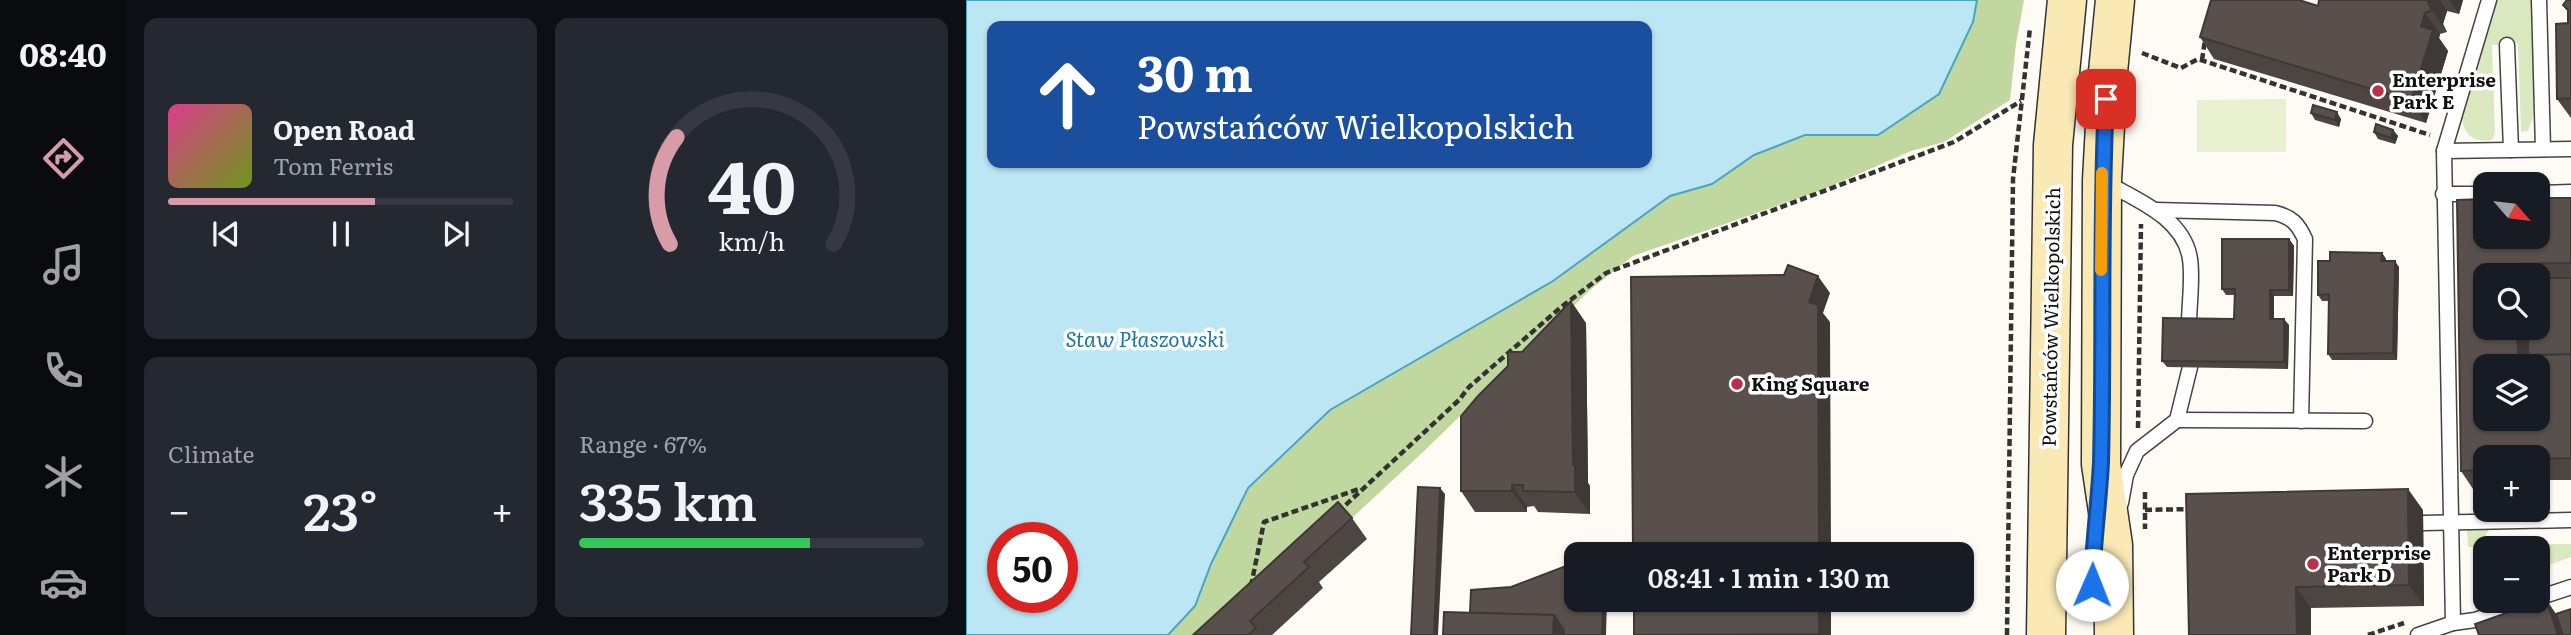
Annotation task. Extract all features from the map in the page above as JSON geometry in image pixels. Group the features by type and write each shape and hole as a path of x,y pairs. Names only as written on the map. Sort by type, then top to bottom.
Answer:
{"main road":[{"name":"Powstańców Wielkopolskich","path":"2046,635 2053,145 2067,0"},
{"path":"2091,635 2093,540 2101,464 2102,180 2115,0"},
{"path":"2101,464 2129,541 2114,635"}],"lane":[{"path":"2453,623 2450,523 2452,268 2443,194 2446,146 2489,0"},
{"path":"2539,0 2543,149"},
{"path":"2507,46 2511,150"},
{"path":"2446,146 2511,150 2571,149"},
{"path":"2102,180 2170,222 2183,239 2190,259 2189,324"},
{"path":"2550,193 2571,192"},
{"path":"2443,194 2473,194"},
{"path":"2149,207 2275,213 2290,217 2300,228 2305,239 2301,421"},
{"path":"2178,420 2190,367"},
{"path":"2129,541 2126,475 2131,460 2140,448 2178,420 2365,421"},
{"path":"2423,523 2571,520"},
{"path":"2550,594 2571,587"},
{"path":"2418,635 2495,613"}],"path":[{"path":"2202,60 2206,34"},
{"path":"2007,635 2013,179 2028,43"},
{"path":"2141,53 2181,68 2196,58 2446,146"},
{"path":"1335,515 1459,400 1469,387 1560,308 1606,273 1954,142 2021,101"},
{"path":"2129,541 2145,510 2145,462 2140,448 2137,418 2149,207"},
{"path":"1248,599 1264,522 1363,488"},
{"path":"2145,510 2200,509"},
{"path":"2368,635 2412,620"}],"green space":[{"path":"1977,0 2024,0 2010,100 1944,142 1911,151 1822,190 1633,256 1590,290 1423,452 1226,635 1168,635 1195,606 1211,564 1248,488 1330,410 1553,281 1670,196 1712,184 1754,155 1805,135 1878,135 1939,94 1973,22"},
{"path":"2496,0 2532,0 2534,115 2528,131 2521,132 2518,44 2492,45 2495,133 2492,140 2486,141 2470,136 2464,127 2462,116"},
{"path":"2286,99 2286,152 2197,152 2197,100"},
{"path":"2490,527 2486,536 2473,536 2473,547 2468,547 2467,529"},
{"path":"2550,544 2571,544 2571,557 2550,565"}],"water":[{"name":"Staw Płaszowski","path":"966,0 1977,0 1973,22 1939,94 1878,135 1805,135 1754,155 1712,184 1670,196 1553,281 1330,410 1248,488 1211,564 1195,606 1168,635 966,635"}],"building":[{"name":"Enterprise Park E","path":"2211,0 2299,0 2318,6 2319,0 2429,0 2432,10 2425,13 2421,26 2433,30 2411,101 2200,37"},
{"path":"2567,0 2571,0 2571,98 2557,99 2556,24 2568,23 2568,10 2563,5"},
{"path":"2313,105 2337,112 2335,120 2311,113"},
{"path":"2376,124 2393,130 2391,138 2374,132"},
{"path":"2550,198 2571,198 2571,263 2473,263 2473,340 2517,340 2518,354 2473,354 2473,431 2550,431 2550,354 2571,354 2571,458 2550,459 2550,445 2473,445 2473,470 2461,471 2457,200 2473,199 2473,249 2550,249"},
{"path":"2222,239 2289,239 2289,290 2270,290 2270,319 2284,319 2284,362 2162,361 2163,318 2234,319 2235,289 2222,289"},
{"path":"2330,252 2382,253 2381,261 2395,261 2393,353 2328,354 2329,294 2318,295 2318,261 2330,261"},
{"name":"King Square","path":"1788,265 1818,276 1809,302 1818,305 1819,542 1633,542 1631,277 1784,275"},
{"path":"2550,278 2571,278 2571,354 2528,354 2528,340 2550,340"},
{"path":"1571,301 1575,492 1523,491 1523,485 1512,485 1512,491 1461,491 1461,416 1508,366 1508,352 1522,352"},
{"path":"1418,487 1440,488 1434,635 1411,635"},
{"name":"Enterprise Park D","path":"2408,489 2409,585 2296,587 2297,635 2189,635 2186,494"},
{"path":"1338,502 1352,518 1304,562 1309,567 1250,621 1256,628 1248,635 1193,635"},
{"path":"1564,567 1564,612 1603,612 1602,635 1564,635 1564,630 1554,615 1470,613 1471,590 1511,587"},
{"path":"2571,609 2571,635 2563,635 2556,614"},
{"path":"2550,611 2558,635 2479,635 2475,624 2506,613"},
{"path":"1444,612 1554,615 1553,635 1443,635"},
{"path":"1634,612 1819,612 1819,634 1634,635"}],"slow traffic":[{"path":"2101,270 2102,173"}],"place":[{"name":"Enterprise Park E","path":"2378,91"},
{"name":"King Square","path":"1737,384"},
{"name":"Enterprise Park D","path":"2313,564"}],"route":[{"path":"2092,585 2093,540 2101,464 2102,180 2106,99"}]}
